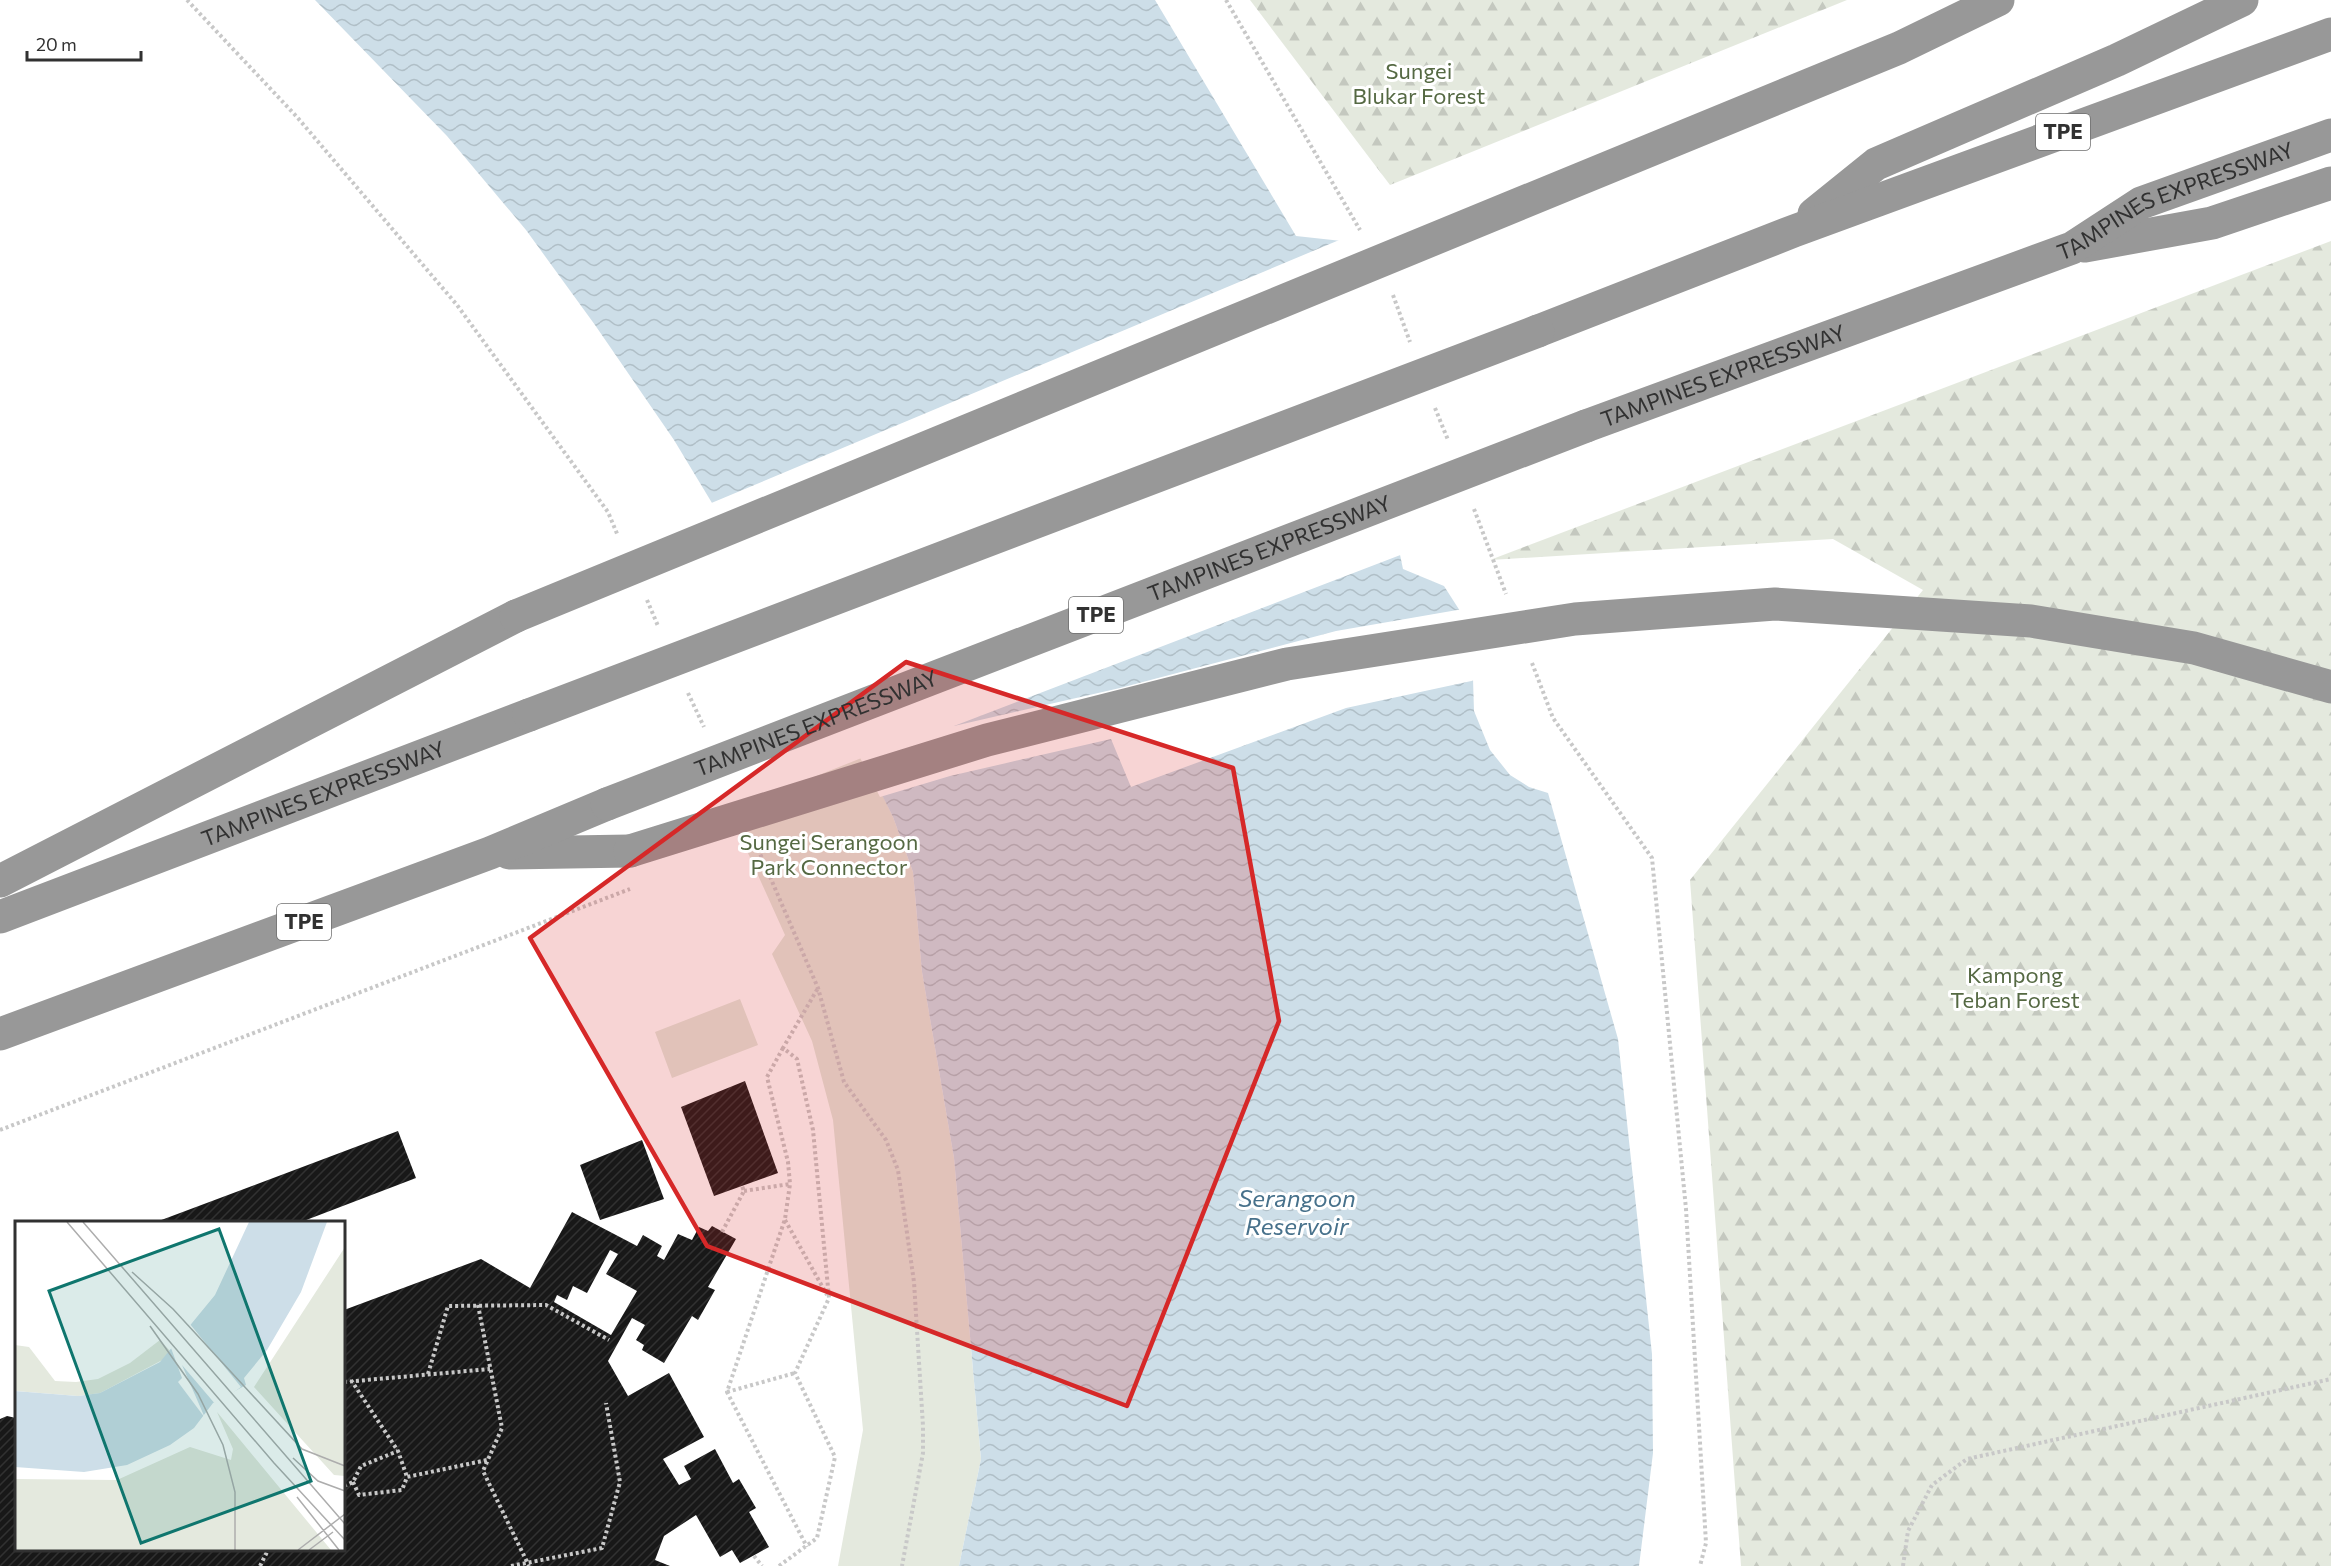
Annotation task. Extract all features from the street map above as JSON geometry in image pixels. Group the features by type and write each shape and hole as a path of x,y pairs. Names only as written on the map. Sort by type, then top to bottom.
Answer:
{"highway":[{"path":"0,881 516,616 1899,48 1998,0"},
{"path":"1794,231 1876,164 2117,60 2242,0"},
{"name":"TAMPINES EXPRESSWAY","path":"0,917 1538,331 1794,231 2331,34"},
{"name":"TAMPINES EXPRESSWAY","path":"0,1034 490,853 607,804 1586,426 2072,248 2141,203 2331,135"},
{"path":"2072,248 2212,223 2331,183"},
{"path":"490,853 630,851 987,740 1287,664 1575,619 1775,604 2031,621 2194,648 2331,687"}],"path":[{"path":"187,0 297,117 457,305 608,512 622,544"},
{"path":"1226,0 1360,231"},
{"path":"1392,294 1413,349"},
{"path":"1434,405 1451,450"},
{"path":"1473,506 1507,595"},
{"path":"646,597 660,629"},
{"path":"1532,662 1553,718 1652,858 1686,1209 1706,1543 1700,1566"},
{"path":"684,682 707,735"},
{"path":"754,842 818,988 844,1082 886,1140 898,1170 914,1282 923,1453 902,1566"},
{"path":"0,1130 632,888"},
{"path":"807,1546 727,1392 785,1219 790,1184 788,1162 766,1077 818,988"},
{"path":"780,1566 817,1539 835,1457 795,1373 829,1298 813,1130 797,1059 783,1048"},
{"path":"722,1232 743,1188 790,1184"},
{"path":"785,1219 829,1298"},
{"path":"478,1305 502,1428 483,1471 527,1564"},
{"path":"428,1374 448,1306 546,1305 609,1340"},
{"path":"345,1382 350,1379 490,1369"},
{"path":"727,1392 795,1373"},
{"path":"350,1379 398,1451 406,1477 402,1490 359,1495 353,1482"},
{"path":"1903,1566 1908,1531 1932,1485 1967,1459 2331,1379"},
{"path":"511,1566 602,1548 620,1482 606,1403"},
{"path":"345,1486 353,1482 361,1466 398,1451"},
{"path":"406,1477 488,1460"},
{"path":"260,1566 268,1551"},
{"path":"754,1556 762,1566"}],"highlighted area":[{"path":"906,662 1233,768 1279,1021 1127,1406 707,1246 530,938"}],"green space":[{"name":"Sungei Blukar Forest","path":"1250,0 1847,0 1390,185"},
{"name":"Kampong Teban Forest","path":"2331,241 2331,1566 1741,1566 1690,880 1923,590 1833,539 1490,560"},
{"name":"Sungei Serangoon Park Connector","path":"864,757 893,817 913,872 922,972 954,1158 981,1459 959,1566 838,1566 863,1430 833,1120 812,1041 772,954 785,935 729,811"},
{"path":"740,999 758,1045 672,1078 655,1032"}],"water":[{"name":"Serangoon Reservoir","path":"315,0 1155,0 1296,236 1351,242 1324,285 1355,340 1403,569 1444,586 1460,611 1473,679 1474,711 1490,750 1510,775 1529,787 1548,793 1618,1039 1652,1354 1653,1453 1639,1566 959,1566 981,1459 954,1158 922,972 913,872 893,817 852,735 674,440 595,325 526,230 447,136"}],"pier":[{"path":"1344,238 1353,239 1354,243 1327,285 1358,339 1403,554 954,726 1120,688 1336,631 1463,609 1481,658 1476,680 1346,708 1131,787 1111,739 950,776 880,797 849,736 709,504"}],"building":[{"path":"745,1081 778,1173 714,1196 681,1107"},
{"path":"398,1131 416,1178 304,1221 159,1221"},
{"path":"642,1140 664,1199 600,1220 580,1165"},
{"path":"572,1212 637,1246 643,1235 662,1246 657,1256 664,1260 678,1234 692,1240 699,1227 708,1231 712,1226 736,1239 708,1287 715,1290 698,1320 692,1316 664,1363 642,1350 644,1345 636,1340 645,1325 632,1318 608,1361 628,1396 669,1373 704,1437 663,1459 679,1485 691,1479 684,1466 715,1449 733,1483 739,1479 756,1508 749,1512 769,1547 740,1563 732,1550 720,1557 696,1515 664,1536 655,1560 670,1566 0,1566 0,1419 7,1416 15,1418 15,1551 345,1551 345,1310 481,1259 530,1288","holes":["610,1250 618,1254 606,1274 637,1291 611,1335 554,1302 557,1295 567,1300 573,1286 587,1293"]}]}
